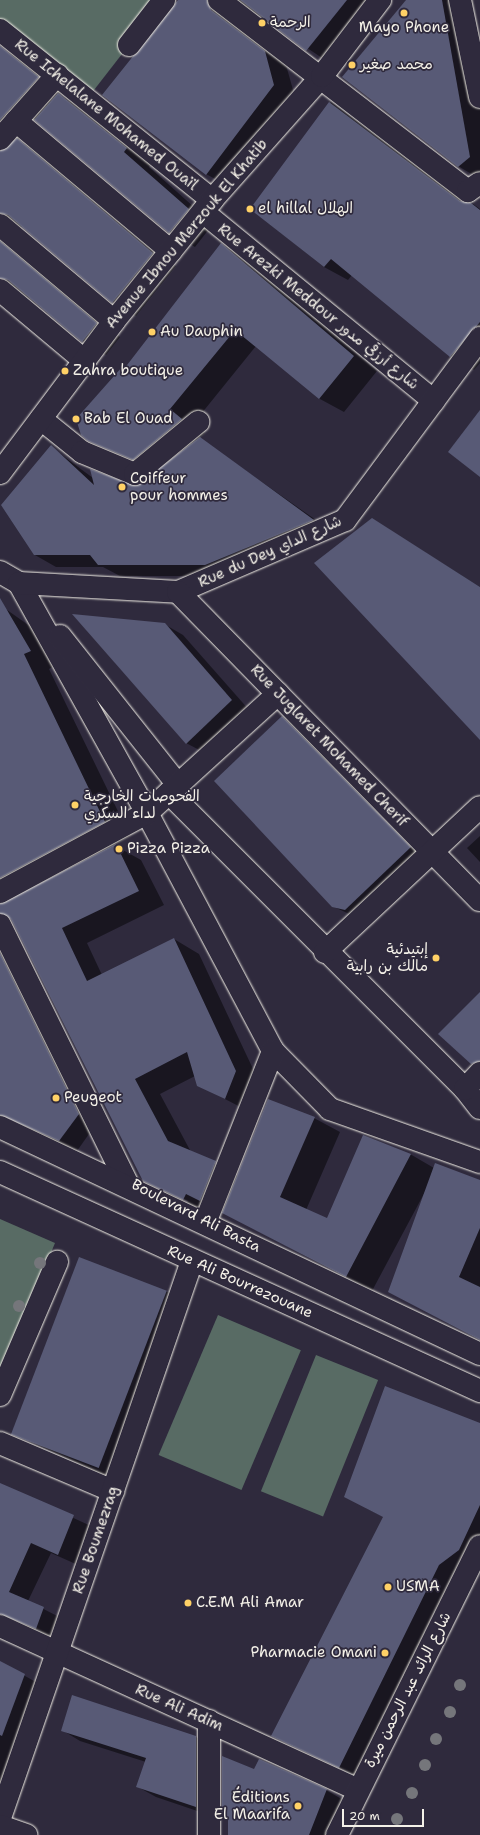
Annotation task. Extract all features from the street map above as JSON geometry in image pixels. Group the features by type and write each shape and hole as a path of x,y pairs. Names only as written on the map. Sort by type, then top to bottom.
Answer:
{"street":[{"path":"129,45 164,0"},
{"path":"219,0 322,76 468,191 480,183"},
{"name":"Avenue Ibnou Merzouk El Khatib","path":"0,473 114,321 207,206 322,76 380,0"},
{"path":"460,0 480,97"},
{"name":"Rue Ichelalane Mohamed Ouaïl","path":"0,30 57,75 207,206"},
{"path":"0,139 57,75"},
{"path":"16,121 171,251"},
{"name":"Rue Arezki Meddour شارع أرزقي مدور","path":"207,206 434,401"},
{"path":"0,225 114,321"},
{"path":"0,290 85,360"},
{"name":"Rue du Dey شارع الداي","path":"19,583 178,592 345,520 480,338"},
{"path":"41,419 82,452 135,474 198,422"},
{"path":"0,572 19,583 173,789 325,952 465,1089 480,1108"},
{"path":"19,583 147,813 273,1051 330,1109 480,1162"},
{"name":"Rue Juglaret Mohamed Cherif","path":"178,592 480,900"},
{"path":"0,892 147,813 278,694"},
{"path":"325,952 480,807"},
{"name":"Boulevard Ali Basta","path":"0,925 128,1185 480,1354"},
{"path":"205,1223 273,1051"},
{"path":"465,1089 480,1073"},
{"path":"0,1127 128,1185"},
{"name":"Rue Ali Bourrezouane","path":"0,1172 480,1392"},
{"name":"Rue Boumezrag","path":"0,1818 192,1261"},
{"path":"0,1395 57,1262"},
{"path":"0,1443 113,1491"},
{"name":"شارع الرائد عبد الرحمن ميرة","path":"337,1835 480,1546"},
{"name":"Rue Ali Adim","path":"0,1626 57,1654 358,1790"},
{"path":"208,1721 209,1835"},
{"path":"0,1826 26,1835"}],"green space":[{"path":"0,0 164,0 87,99 0,29"},
{"path":"0,1219 55,1243 0,1375"},
{"path":"218,1315 301,1350 241,1490 159,1455"},
{"path":"316,1355 378,1380 323,1516 261,1491"}],"building":[{"path":"178,0 207,0 211,10 265,51 274,85 206,175 102,95"},
{"path":"240,0 347,0 306,51"},
{"path":"406,0 442,0 470,157 458,167 342,77"},
{"path":"0,46 39,77 0,120"},
{"path":"58,93 127,148 124,152 189,209 169,233 34,120"},
{"path":"329,102 460,201 471,203 480,210 480,322 450,357 331,259 324,267 250,209"},
{"path":"17,138 153,253 112,303 8,215 0,213 0,151"},
{"path":"0,241 97,323 82,342 8,280 0,278"},
{"path":"221,243 354,356 319,399 235,330 170,409 182,419 133,460 88,441 81,435 76,419 122,367 124,369"},
{"path":"480,410 480,477 448,452"},
{"path":"200,437 314,520 205,565 98,565 90,555 34,555 1,505 51,445 94,485 90,469 136,486"},
{"path":"372,518 480,587 480,740 314,563"},
{"path":"0,598 31,651 24,654 105,822 0,878"},
{"path":"72,614 165,623 232,700 186,744"},
{"path":"282,716 411,847 345,910 332,907 214,781"},
{"path":"116,844 139,891 62,928 87,981 174,938 236,1071 225,1099 197,1086 187,1052 135,1079 168,1141 216,1161 200,1201 186,1194 183,1200 143,1181 11,919 0,913 0,904"},
{"path":"0,953 79,1114 59,1141 0,1115"},
{"path":"480,992 480,1061 471,1064 438,1034"},
{"path":"268,1099 315,1117 280,1197 327,1218 363,1135 411,1154 346,1277 222,1213"},
{"path":"435,1163 480,1180 480,1228 459,1277 480,1287 480,1340 388,1292"},
{"path":"79,1257 167,1291 99,1468 11,1434"},
{"path":"385,1386 480,1423 480,1505 459,1550 439,1565 339,1768 271,1736 383,1517 344,1497"},
{"path":"0,1483 74,1515 58,1555 31,1543 9,1592 44,1607 36,1629 0,1614"},
{"path":"0,1661 25,1674 2,1736 0,1735"},
{"path":"72,1695 196,1736 196,1807 136,1787 146,1758 61,1731"},
{"path":"222,1756 254,1769 259,1759 327,1789 309,1835 228,1835 228,1817 222,1815"}],"place":[{"name":"Mayo Phone","path":"404,13"},
{"name":"الرحمة","path":"262,23"},
{"name":"محمد صغير","path":"352,65"},
{"name":"el hillal الهلال","path":"250,209"},
{"name":"Au Dauphin","path":"152,332"},
{"name":"Zahra boutique","path":"65,371"},
{"name":"Bab El Ouad","path":"76,419"},
{"name":"Coiffeur pour hommes","path":"122,487"},
{"name":"الفحوصات الخارجية لداء السكري","path":"75,805"},
{"name":"Pizza Pizza","path":"119,849"},
{"name":"إبتيدئية مالك بن رابية","path":"436,958"},
{"name":"Peugeot","path":"56,1098"},
{"name":"USMA","path":"388,1587"},
{"name":"C.E.M Ali Amar","path":"188,1603"},
{"name":"Pharmacie Omani","path":"385,1653"},
{"name":"Éditions El Maarifa","path":"298,1806"}]}
